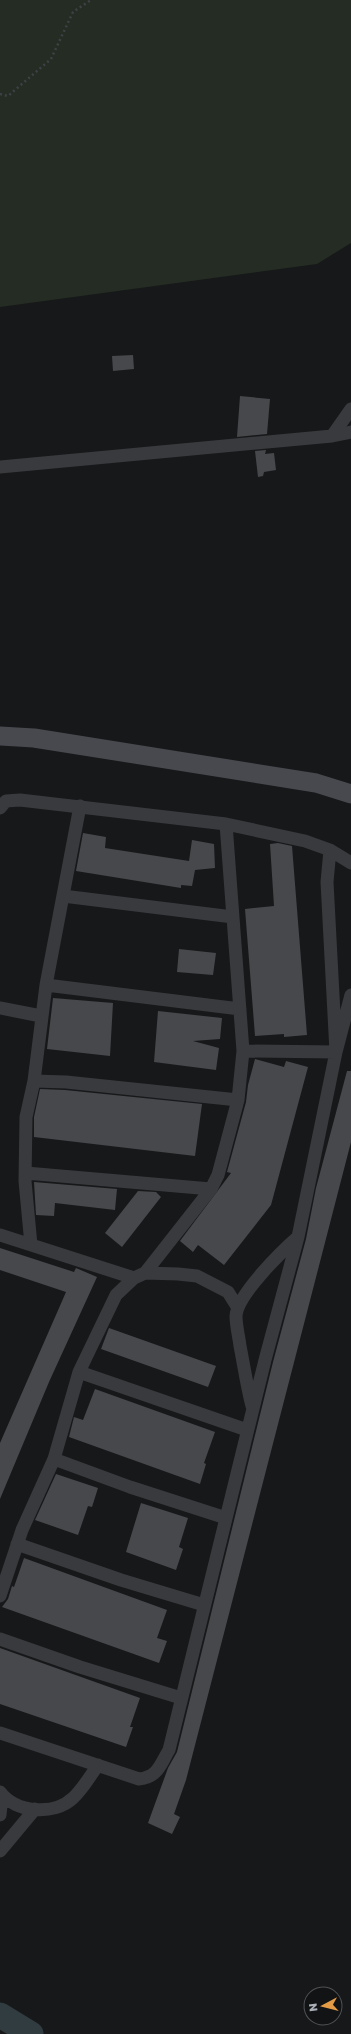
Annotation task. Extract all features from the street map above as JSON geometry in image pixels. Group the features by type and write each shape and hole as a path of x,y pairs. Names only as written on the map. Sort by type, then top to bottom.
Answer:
{"street":[{"path":"332,436 351,409"},
{"path":"0,467 332,436 351,432"},
{"path":"0,736 34,738 250,771 316,783 351,794"},
{"path":"0,808 6,801 20,800 226,824 305,841 330,850 351,863"},
{"path":"30,1245 26,1173 26,1117 34,1081 46,985 80,806"},
{"path":"0,1596 17,1544 54,1459 79,1372 116,1294 140,1275 211,1189 218,1176 238,1100 243,1051 226,824"},
{"path":"330,850 327,882 336,1052"},
{"path":"63,896 234,917"},
{"path":"46,985 240,1009"},
{"path":"0,1733 139,1779 150,1778 158,1771 169,1750 247,1430 298,1237 336,1052 351,995"},
{"path":"0,1008 41,1016"},
{"path":"243,1051 336,1052"},
{"path":"34,1081 66,1082 238,1100"},
{"path":"26,1173 211,1189"},
{"path":"0,1235 30,1245 140,1275 197,1276 228,1292 238,1308"},
{"path":"253,1408 238,1334 236,1316 238,1308 247,1292 280,1252 298,1237"},
{"path":"79,1372 247,1430"},
{"path":"54,1459 130,1487 226,1518"},
{"path":"17,1544 121,1580 204,1605"},
{"path":"0,1639 80,1667 181,1698"},
{"path":"1,1793 17,1806 34,1809 49,1809 63,1805 73,1799 98,1765"},
{"path":"0,1814 1,1793"},
{"path":"0,1851 34,1809"}],"path":[{"path":"0,94 8,96 51,59 73,12 90,0"}],"shaded area":[{"path":"0,0 351,0 351,243 317,264 0,307"}],"building":[{"path":"133,355 134,369 113,371 112,356"},
{"path":"240,396 270,399 267,434 237,437"},
{"path":"266,450 265,454 274,453 276,470 264,472 263,476 258,477 255,451"},
{"path":"83,833 106,837 105,848 189,861 192,840 214,844 215,868 195,870 192,886 181,885 181,888 76,871"},
{"path":"278,843 292,846 307,1035 284,1037 284,1034 255,1036 245,909 274,906 270,844"},
{"path":"179,949 216,953 213,975 177,972"},
{"path":"53,998 113,1003 110,1056 47,1049"},
{"path":"158,1011 222,1018 220,1039 193,1041 219,1048 216,1070 154,1062"},
{"path":"255,1059 284,1067 286,1061 308,1067 271,1205 224,1265 198,1245 193,1252 180,1241 231,1173 227,1172 246,1102 248,1085"},
{"path":"347,1071 351,1071 351,1142 186,1780 174,1814 180,1817 172,1834 148,1823 168,1768 177,1752 273,1362 306,1239 316,1188"},
{"path":"40,1089 65,1090 202,1104 195,1156 34,1137 34,1117"},
{"path":"34,1182 117,1189 115,1210 55,1203 54,1216 36,1215"},
{"path":"138,1191 156,1192 161,1197 122,1247 105,1233"},
{"path":"0,1248 74,1272 76,1268 97,1277 49,1382 0,1499 0,1443 66,1292 0,1270"},
{"path":"109,1328 216,1366 208,1387 101,1349"},
{"path":"95,1389 215,1432 204,1463 206,1464 200,1484 69,1437 74,1417 83,1420"},
{"path":"56,1474 98,1488 92,1507 88,1506 78,1535 35,1520"},
{"path":"141,1503 188,1518 179,1547 183,1549 176,1570 126,1552"},
{"path":"24,1558 167,1610 157,1638 167,1641 159,1663 2,1607 8,1599 12,1586 14,1587"},
{"path":"0,1648 140,1698 130,1727 133,1727 126,1747 0,1704"}],"waterway":[{"path":"0,2015 31,2034"}]}
